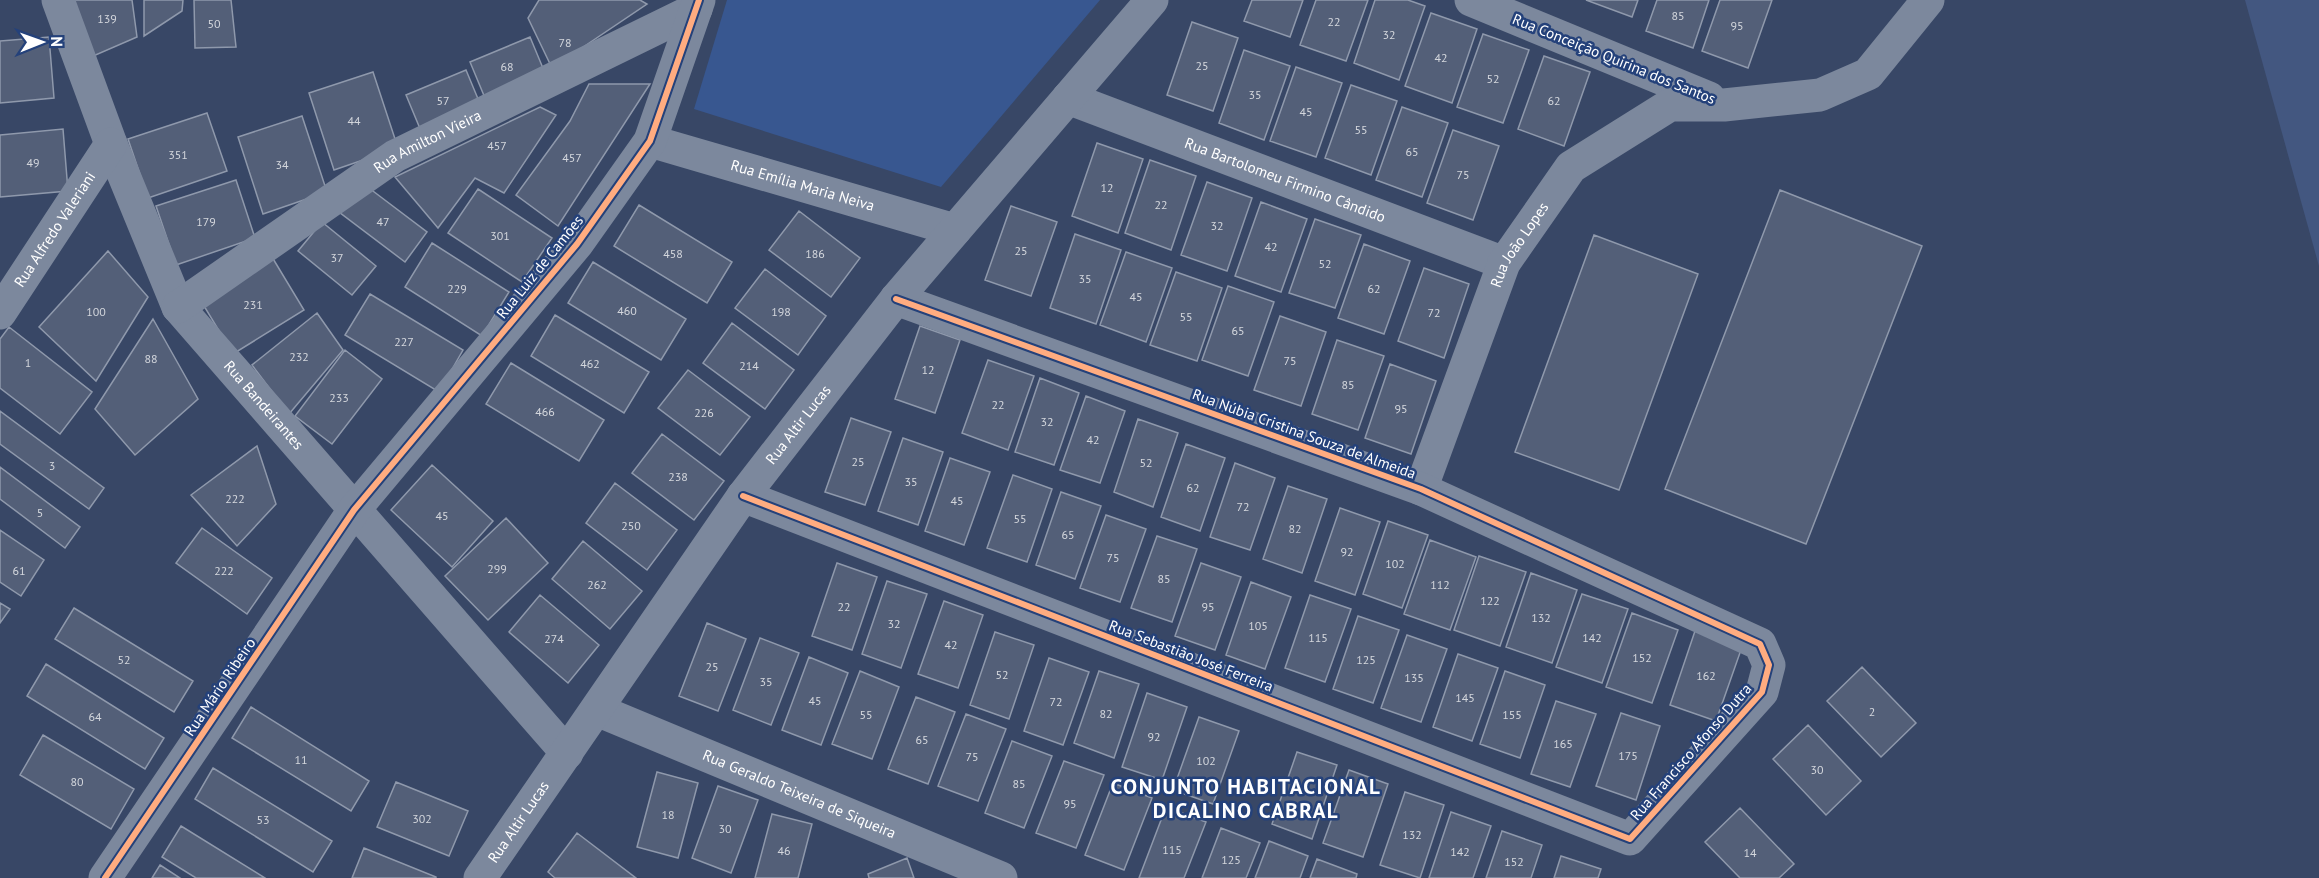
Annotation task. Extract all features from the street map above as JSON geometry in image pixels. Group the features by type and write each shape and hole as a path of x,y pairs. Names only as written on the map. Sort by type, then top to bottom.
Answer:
{"street":[{"name":"Rua Bandeirantes","path":"58,0 111,144 178,307 567,753"},
{"name":"Rua Altir Lucas","path":"480,878 743,496 896,299 1152,0"},
{"name":"Rua Conceição Quirina dos Santos","path":"1471,0 1724,105"},
{"name":"Rua João Lopes","path":"1421,489 1504,262 1571,167 1670,105 1724,105 1820,95 1868,74 1928,0"},
{"name":"Rua Luiz de Camões","path":"354,510 577,244 650,141 698,5"},
{"name":"Rua Amilton Vieira","path":"178,307 395,156 698,5"},
{"name":"Rua Bartolomeu Firmino Cândido","path":"1068,99 1504,262"},
{"name":"Rua Emília Maria Neiva","path":"650,141 955,231"},
{"name":"Rua Alfredo Valeriani","path":"0,313 111,144"},
{"name":"Rua Núbia Cristina Souza de Almeida","path":"896,299 1421,489 1760,644"},
{"name":"Rua Sebastião José Ferreira","path":"743,496 1630,839"},
{"name":"Rua Mário Ribeiro","path":"105,878 354,510"},
{"name":"Rua Francisco Afonso Dutra","path":"1630,839 1762,692 1769,665 1760,644"},
{"name":"Rua Geraldo Teixeira de Siqueira","path":"597,710 1001,878"}],"shaded area":[{"path":"727,0 1100,0 941,187 694,109"},
{"path":"2245,0 2319,0 2319,266"}],"building":[{"path":"73,0 132,0 137,37 91,57"},
{"path":"144,0 183,0 182,11 144,36"},
{"path":"194,0 231,0 236,47 195,48"},
{"path":"539,0 640,0 647,4 552,68 528,18"},
{"path":"1252,0 1303,0 1290,37 1244,21"},
{"path":"1316,0 1368,0 1346,61 1300,45"},
{"path":"1375,0 1408,0 1425,6 1399,80 1354,63"},
{"path":"1586,0 1638,0 1632,17"},
{"path":"1657,0 1709,0 1693,48 1646,31"},
{"path":"1720,0 1772,0 1748,68 1702,51"},
{"path":"1431,13 1477,29 1452,103 1405,86"},
{"path":"1192,22 1238,38 1213,111 1167,95"},
{"path":"1483,34 1529,50 1503,123 1457,107"},
{"path":"49,37 54,98 0,103 0,41"},
{"path":"530,37 545,73 485,98 470,62"},
{"path":"1244,50 1290,66 1264,140 1219,123"},
{"path":"1544,56 1590,72 1564,146 1518,129"},
{"path":"1296,67 1342,83 1316,157 1270,141"},
{"path":"466,70 481,106 421,131 406,95"},
{"path":"373,72 398,148 334,170 309,93"},
{"path":"589,84 650,84 558,226 516,195 570,121"},
{"path":"1351,85 1397,101 1371,175 1325,158"},
{"path":"540,107 556,115 504,193 475,178 438,228 395,177"},
{"path":"1402,107 1448,123 1422,197 1376,180"},
{"path":"207,113 227,171 148,198 128,139"},
{"path":"302,116 327,192 263,214 238,137"},
{"path":"63,129 68,191 0,197 0,135"},
{"path":"1453,130 1499,146 1473,220 1427,203"},
{"path":"1097,143 1143,159 1118,233 1072,216"},
{"path":"1150,160 1196,176 1171,250 1125,233"},
{"path":"236,180 255,238 176,265 156,206"},
{"path":"361,182 427,232 405,262 339,212"},
{"path":"1207,182 1252,198 1227,271 1181,255"},
{"path":"478,189 552,238 522,282 448,233"},
{"path":"1780,190 1922,246 1806,544 1665,489"},
{"path":"1261,202 1307,219 1281,292 1235,276"},
{"path":"639,205 732,262 707,303 614,246"},
{"path":"1011,206 1057,222 1031,296 985,280"},
{"path":"799,211 860,258 831,297 769,250"},
{"path":"1315,219 1361,235 1335,308 1289,293"},
{"path":"322,222 376,266 352,295 298,251"},
{"path":"1075,234 1121,250 1096,324 1050,308"},
{"path":"1594,235 1698,274 1619,490 1515,452"},
{"path":"432,243 509,292 482,336 405,287"},
{"path":"1364,244 1410,261 1384,334 1338,318"},
{"path":"108,251 148,297 96,381 39,327"},
{"path":"1126,252 1172,268 1146,342 1100,325"},
{"path":"272,257 304,310 233,354 201,301"},
{"path":"593,262 686,319 661,360 568,303"},
{"path":"1424,268 1469,284 1444,358 1398,341"},
{"path":"765,269 826,316 798,355 735,308"},
{"path":"1176,272 1222,288 1197,361 1150,345"},
{"path":"1228,286 1274,302 1248,376 1202,360"},
{"path":"370,294 463,350 439,392 345,335"},
{"path":"317,313 343,350 289,414 252,365"},
{"path":"555,315 649,372 624,413 531,356"},
{"path":"1280,316 1326,332 1301,406 1254,390"},
{"path":"153,319 198,399 135,455 95,409"},
{"path":"732,323 794,370 765,409 703,363"},
{"path":"920,326 960,340 935,413 895,399"},
{"path":"9,327 92,392 60,434 0,388 0,339"},
{"path":"1337,340 1384,356 1358,430 1312,414"},
{"path":"345,350 382,379 332,444 295,416"},
{"path":"988,360 1034,376 1008,450 962,433"},
{"path":"511,363 604,420 579,461 486,404"},
{"path":"1390,364 1436,381 1411,454 1365,438"},
{"path":"688,370 750,417 720,455 658,408"},
{"path":"1040,378 1079,393 1054,465 1015,452"},
{"path":"1086,396 1125,411 1100,483 1060,470"},
{"path":"0,411 104,488 89,509 0,444"},
{"path":"851,418 891,432 865,505 825,492"},
{"path":"1138,419 1178,433 1153,507 1114,492"},
{"path":"662,434 724,481 694,520 632,473"},
{"path":"903,438 943,452 918,525 878,511"},
{"path":"1186,444 1225,458 1200,531 1161,517"},
{"path":"257,446 276,504 237,546 191,495"},
{"path":"950,458 990,472 964,545 925,531"},
{"path":"1235,463 1275,478 1250,550 1210,537"},
{"path":"432,465 493,521 452,567 391,510"},
{"path":"0,467 80,527 65,548 0,499"},
{"path":"1013,475 1052,489 1027,562 987,548"},
{"path":"615,483 677,530 647,570 586,523"},
{"path":"1288,486 1327,499 1302,573 1263,559"},
{"path":"1061,492 1101,506 1075,579 1036,565"},
{"path":"1340,508 1380,522 1355,595 1315,581"},
{"path":"1106,515 1146,529 1120,602 1080,588"},
{"path":"506,518 548,563 488,620 445,576"},
{"path":"1388,521 1428,535 1402,608 1363,594"},
{"path":"202,528 272,578 247,614 176,563"},
{"path":"0,530 44,560 21,596 0,582"},
{"path":"1157,536 1197,549 1172,622 1131,608"},
{"path":"1430,540 1476,557 1450,630 1404,614"},
{"path":"583,541 642,591 610,629 552,579"},
{"path":"1479,556 1526,572 1500,646 1454,630"},
{"path":"837,563 877,577 852,650 812,636"},
{"path":"1201,563 1241,577 1215,650 1175,636"},
{"path":"1531,573 1577,590 1552,663 1506,647"},
{"path":"887,581 927,594 901,668 862,654"},
{"path":"1251,582 1291,597 1265,669 1226,655"},
{"path":"1582,594 1628,609 1602,683 1556,667"},
{"path":"540,595 599,645 568,683 509,632"},
{"path":"1310,595 1351,609 1325,682 1285,668"},
{"path":"944,601 983,615 958,688 918,674"},
{"path":"0,603 10,609 0,623"},
{"path":"74,608 193,681 174,712 55,639"},
{"path":"1632,613 1678,630 1652,703 1606,687"},
{"path":"1358,616 1399,630 1373,703 1333,689"},
{"path":"707,623 746,639 718,711 679,696"},
{"path":"1695,631 1742,647 1716,721 1670,705"},
{"path":"995,632 1034,645 1009,719 970,705"},
{"path":"1407,635 1447,649 1421,722 1381,708"},
{"path":"760,638 799,653 771,725 733,710"},
{"path":"1458,654 1498,668 1472,741 1433,727"},
{"path":"809,657 848,673 821,745 782,730"},
{"path":"1049,658 1089,672 1063,745 1024,731"},
{"path":"46,664 164,738 145,769 27,696"},
{"path":"1862,667 1916,723 1881,757 1827,701"},
{"path":"860,671 899,687 872,759 832,744"},
{"path":"1099,671 1139,684 1114,758 1074,743"},
{"path":"1505,671 1545,685 1520,758 1480,744"},
{"path":"1147,693 1187,707 1162,780 1122,767"},
{"path":"916,697 955,712 928,784 888,769"},
{"path":"1556,701 1596,714 1570,787 1531,774"},
{"path":"251,707 369,781 351,811 232,738"},
{"path":"1621,713 1660,726 1636,800 1596,786"},
{"path":"966,714 1006,729 978,801 938,786"},
{"path":"1199,717 1239,731 1213,804 1173,790"},
{"path":"1808,725 1861,781 1826,815 1773,759"},
{"path":"43,735 134,789 111,829 20,775"},
{"path":"1012,741 1052,756 1024,828 985,813"},
{"path":"1297,752 1337,765 1312,839 1272,824"},
{"path":"1064,761 1104,775 1076,848 1036,833"},
{"path":"213,768 332,841 313,872 195,799"},
{"path":"1349,770 1388,784 1363,857 1323,843"},
{"path":"657,772 698,783 678,858 637,847"},
{"path":"396,782 468,811 449,856 377,827"},
{"path":"1113,783 1152,798 1124,870 1085,855"},
{"path":"718,786 758,800 731,873 692,858"},
{"path":"1405,792 1444,805 1420,878 1380,865"},
{"path":"1166,807 1206,822 1184,878 1139,878"},
{"path":"1740,808 1794,864 1779,878 1740,878 1705,842"},
{"path":"1451,812 1491,826 1473,878 1429,878"},
{"path":"772,814 812,824 798,878 755,878"},
{"path":"181,826 265,878 196,878 162,857"},
{"path":"1221,828 1260,843 1246,878 1202,878"},
{"path":"1502,831 1542,845 1531,878 1486,878"},
{"path":"577,833 636,878 555,878 548,872"},
{"path":"1269,841 1308,856 1300,878 1255,878"},
{"path":"364,848 436,877 436,878 352,878"},
{"path":"1561,856 1601,869 1598,878 1554,878"},
{"path":"907,858 914,878 869,878 868,874"},
{"path":"1317,859 1357,874 1356,878 1310,878"},
{"path":"160,865 180,878 152,878"}],"cycle path":[{"path":"105,878 354,510 577,244 650,141 699,0"},
{"path":"743,496 1630,839 1762,692 1769,665 1760,644 1421,489 896,299"}],"district":[{"name":"CONJUNTO HABITACIONAL DICALINO CABRAL","path":"1246,799"}]}
